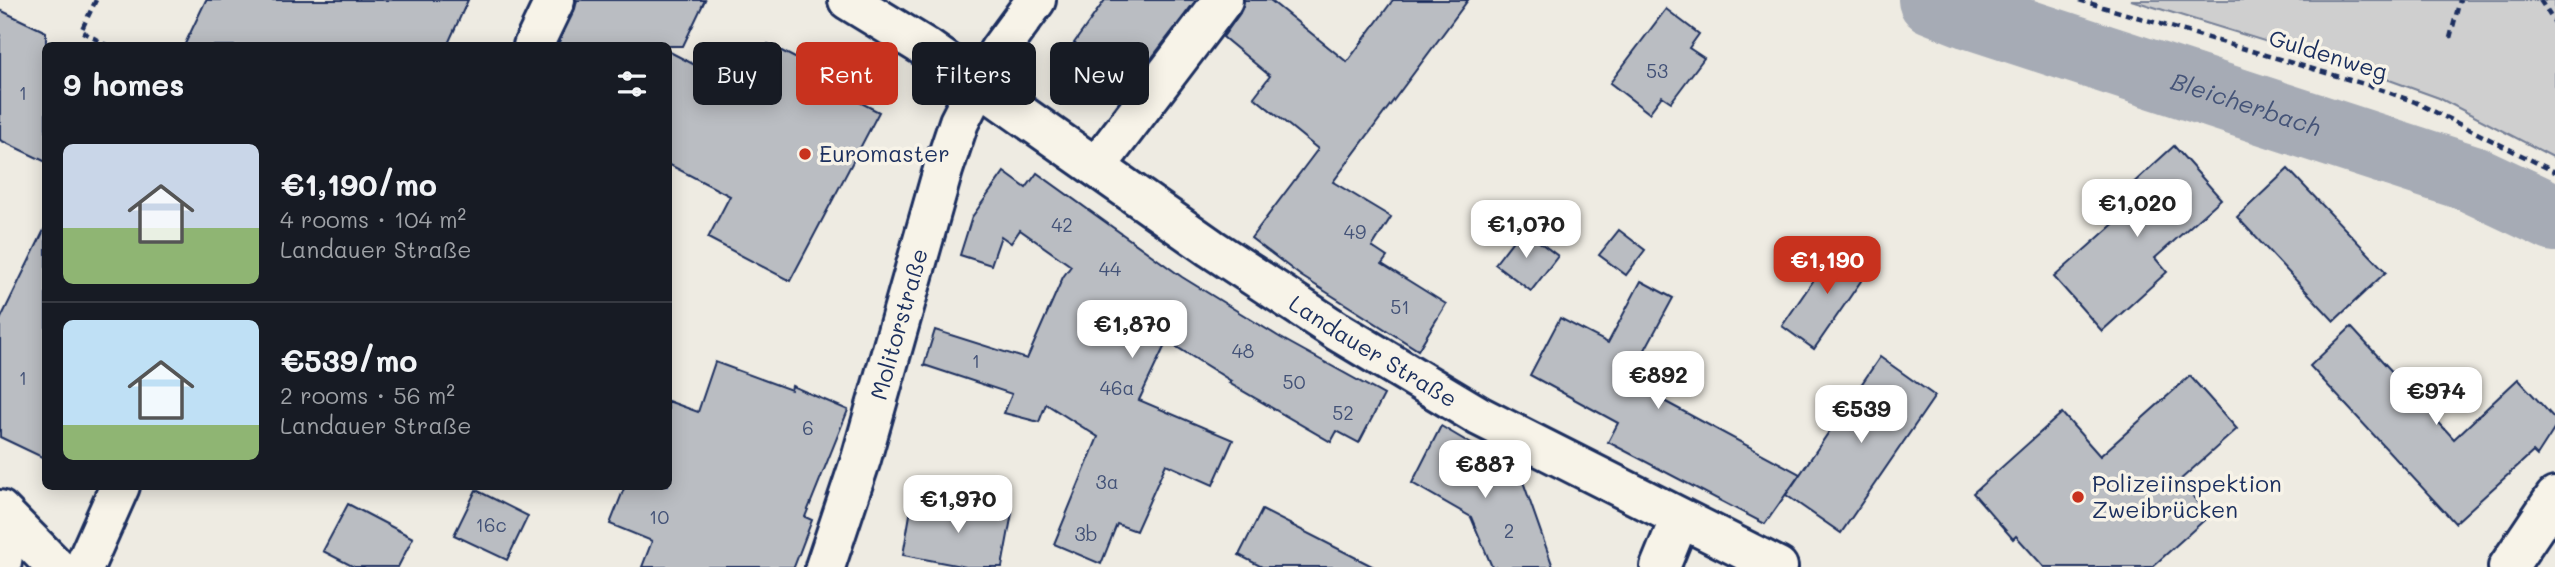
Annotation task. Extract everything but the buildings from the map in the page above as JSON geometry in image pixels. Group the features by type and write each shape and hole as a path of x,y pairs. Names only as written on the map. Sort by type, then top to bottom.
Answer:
{"main road":[{"path":"535,42 555,0"},
{"name":"Landauer Straße","path":"848,0 917,42"},
{"name":"Molitorstraße","path":"1004,42 1036,0"},
{"path":"1096,167 1223,0"},
{"name":"Molitorstraße","path":"825,567 861,459 943,170 968,105"},
{"name":"Landauer Straße","path":"1007,105 1210,248 1349,338 1479,416 1778,567"},
{"path":"84,567 118,490"},
{"path":"2508,567 2552,510"},
{"path":"1,567 4,515"},
{"path":"4,515 56,567"},
{"path":"1660,567 1680,518"}],"path":[{"path":"96,0 80,31 101,42"},
{"name":"Guldenweg","path":"2079,0 2374,87 2415,102 2555,172"},
{"path":"2451,38 2460,0"},
{"path":"2540,0 2555,23"}],"shaded area":[{"path":"2131,0 2555,0 2555,158 2439,98 2381,77"}],"waterway":[{"name":"Bleicherbach","path":"1932,0 1970,15 2470,178 2555,218"}],"place":[{"name":"Euromaster","path":"805,154"},
{"name":"Polizeiinspektion Zweibrücken","path":"2078,497"}]}
